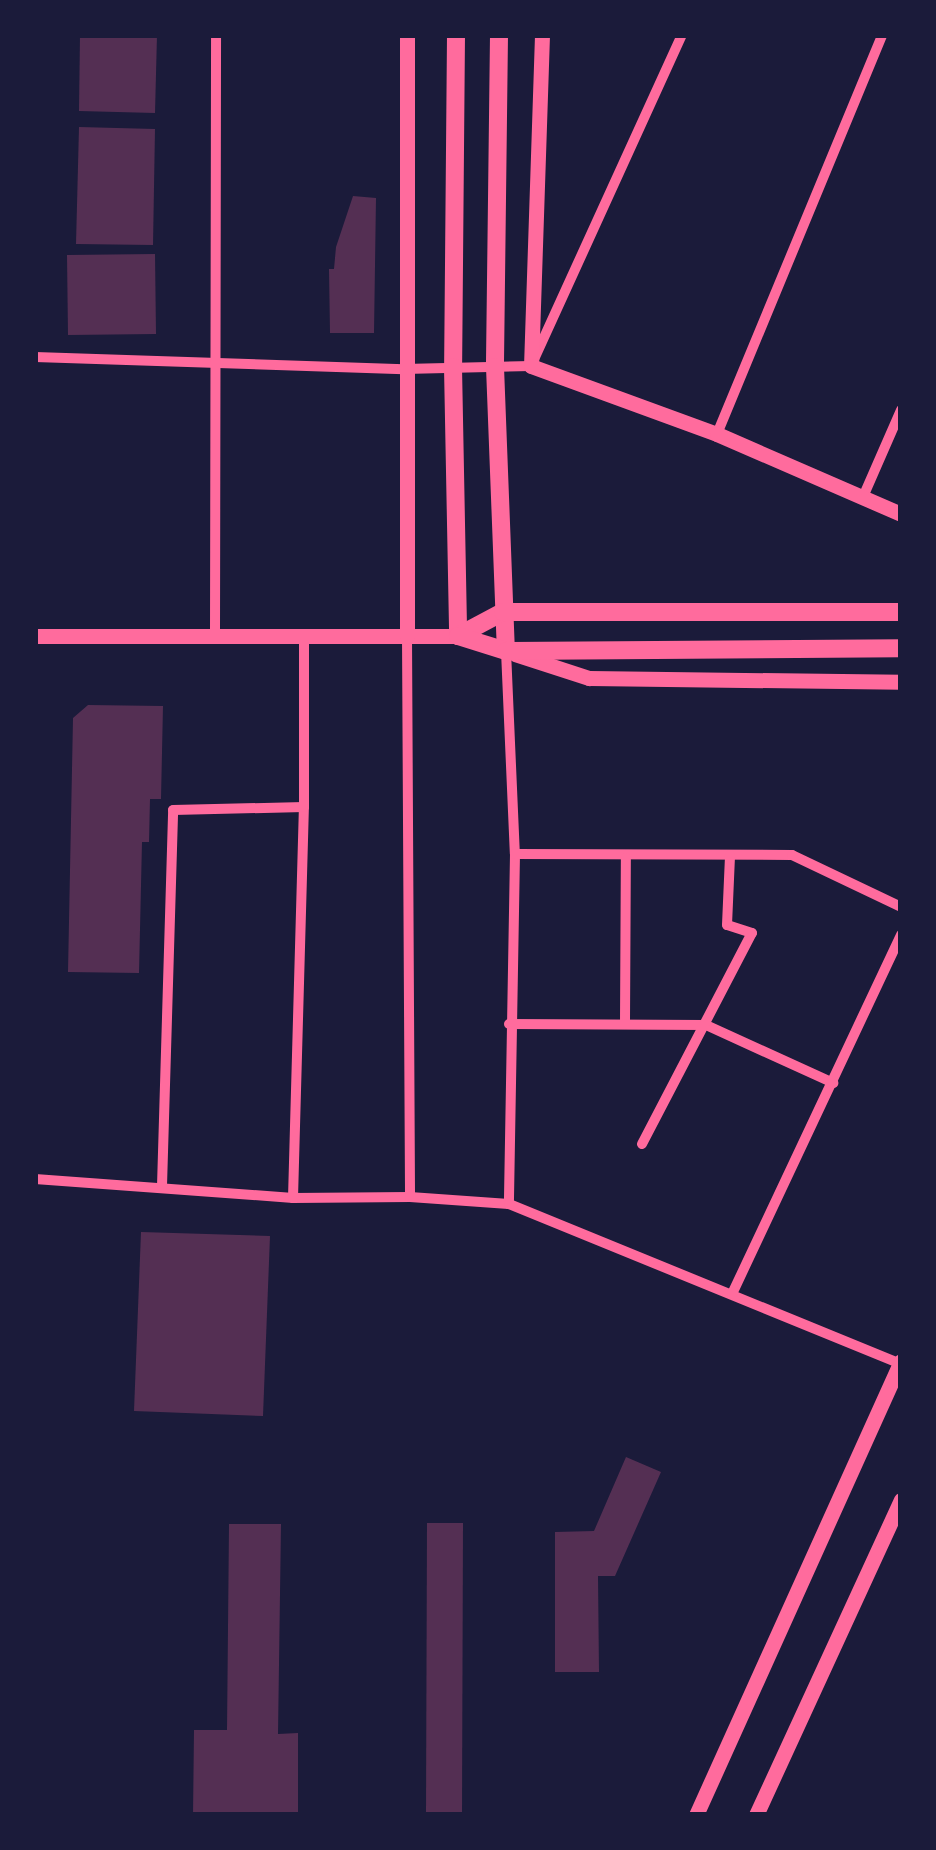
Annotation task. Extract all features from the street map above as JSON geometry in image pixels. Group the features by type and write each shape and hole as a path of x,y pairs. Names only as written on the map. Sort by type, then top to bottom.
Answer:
{"main road":[{"path":"456,35 453,367 458,636"},
{"path":"500,35 495,367 506,651"},
{"path":"458,636 504,612 901,612"},
{"path":"458,636 506,651 901,648"}],"street":[{"path":"215,636 216,35"},
{"path":"407,35 404,369 410,1197"},
{"path":"531,366 542,35"},
{"path":"531,366 682,35"},
{"path":"718,434 882,35"},
{"path":"35,357 404,369 531,366 718,434 901,514"},
{"path":"862,498 901,410"},
{"path":"35,636 458,636"},
{"path":"294,1198 304,807 304,636"},
{"path":"509,1204 514,854 506,651 589,678 901,682"},
{"path":"162,1186 173,810 304,807"},
{"path":"514,854 626,858 792,855 901,907"},
{"path":"642,1144 752,934 727,924 730,855"},
{"path":"626,858 626,1022"},
{"path":"732,1294 901,934"},
{"path":"509,1024 706,1025 834,1083"},
{"path":"35,1179 294,1198 410,1197 509,1204 901,1363 696,1815"},
{"path":"756,1815 901,1500"}],"building":[{"path":"80,35 157,35 155,113 79,111"},
{"path":"79,127 155,129 153,245 76,244"},
{"path":"353,196 376,198 374,333 330,333 329,269 334,269 336,247"},
{"path":"155,254 156,334 68,335 67,255"},
{"path":"88,705 163,706 161,799 150,799 149,842 142,842 139,973 68,972 73,718"},
{"path":"141,1232 270,1236 263,1416 134,1411"},
{"path":"626,1457 661,1472 615,1576 598,1576 599,1672 555,1672 555,1532 594,1531"},
{"path":"427,1523 463,1523 462,1815 426,1815"},
{"path":"229,1524 281,1524 278,1734 298,1733 298,1815 193,1815 194,1730 227,1730"}]}
